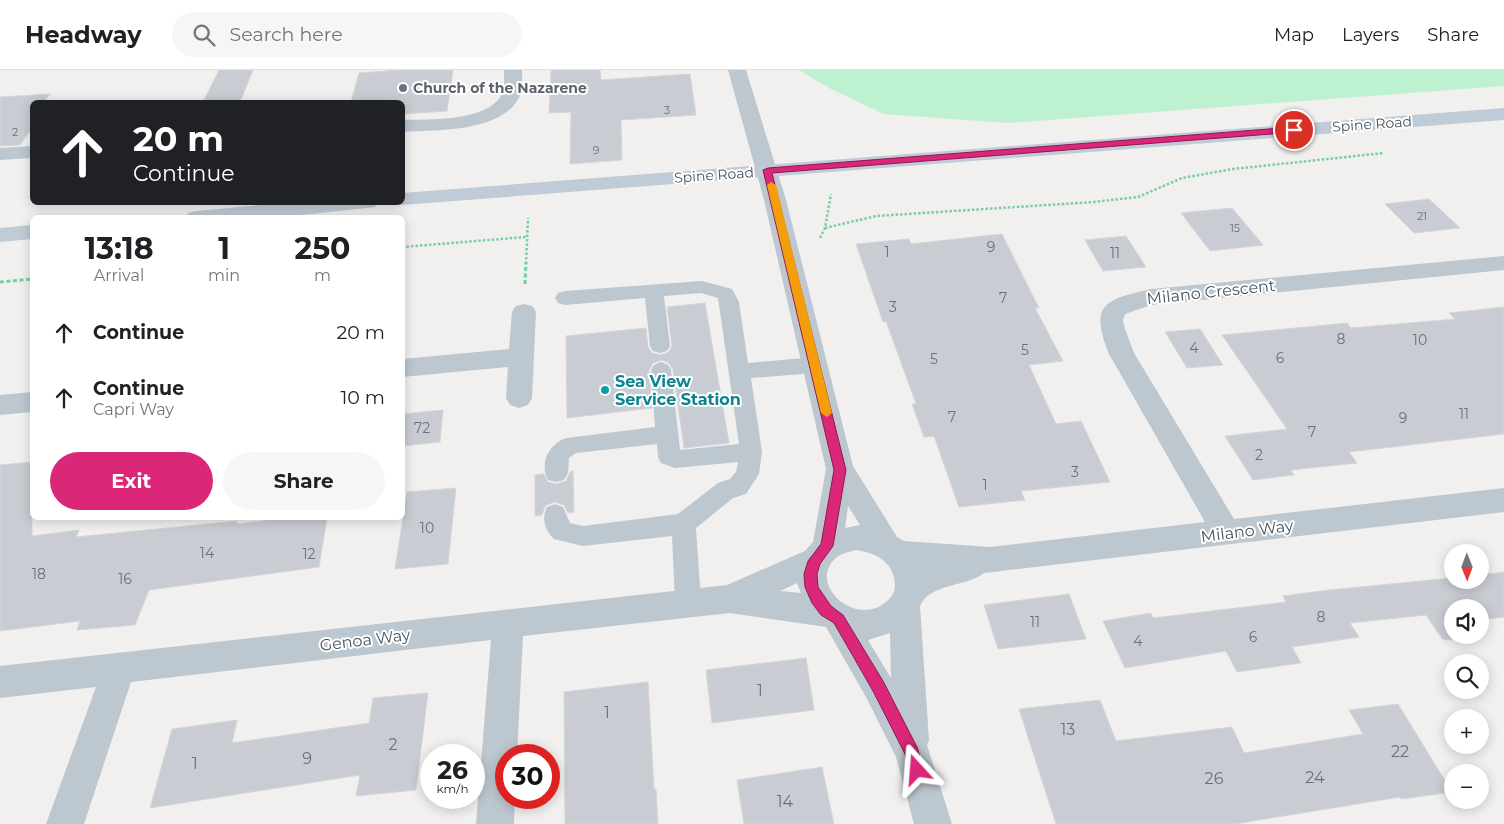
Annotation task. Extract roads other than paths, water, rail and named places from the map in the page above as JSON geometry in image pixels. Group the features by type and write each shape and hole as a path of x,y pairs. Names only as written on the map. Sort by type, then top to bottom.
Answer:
{"main road":[{"name":"Spine Road","path":"405,199 1504,114"},
{"path":"228,215 335,205"},
{"path":"0,235 30,232"}],"street":[{"path":"405,126 458,122 483,117 495,112 511,95 513,70"},
{"path":"737,70 758,147 764,155 768,170 840,470 908,571 912,752"},
{"path":"0,154 30,152"},
{"name":"Milano Crescent","path":"1227,533 1122,354 1110,323 1111,314 1118,306 1151,297 1504,264"},
{"path":"519,398 524,312"},
{"path":"405,368 521,357"},
{"path":"0,405 30,402"},
{"path":"840,470 820,554 810,574 811,587 817,599 832,615 878,686 912,752 933,824"},
{"name":"Milano Way","path":"908,598 942,574 990,560 1504,500"},
{"path":"820,554 840,539 855,537 871,538 892,549"},
{"name":"Milano Way","path":"892,549 990,560"},
{"name":"Genoa Way","path":"730,599 820,554"},
{"path":"832,615 864,625 880,623 894,617 908,598"},
{"name":"Genoa Way","path":"0,682 688,602 730,599 832,615"},
{"path":"495,824 508,623"},
{"path":"65,824 119,669"}],"lane":[{"path":"555,514 557,526 563,532 583,536 684,524 726,490 738,487 747,474 751,452 728,302 725,294 702,287 565,298"},
{"path":"654,290 660,346"},
{"path":"738,371 815,365"},
{"path":"661,370 668,455 675,459 751,452"},
{"path":"556,473 558,452 564,447 574,444 666,434"},
{"path":"684,524 688,602"}],"place":[{"name":"Church of the Nazarene","path":"403,88"},
{"name":"Sea View Service Station","path":"605,390"}]}
